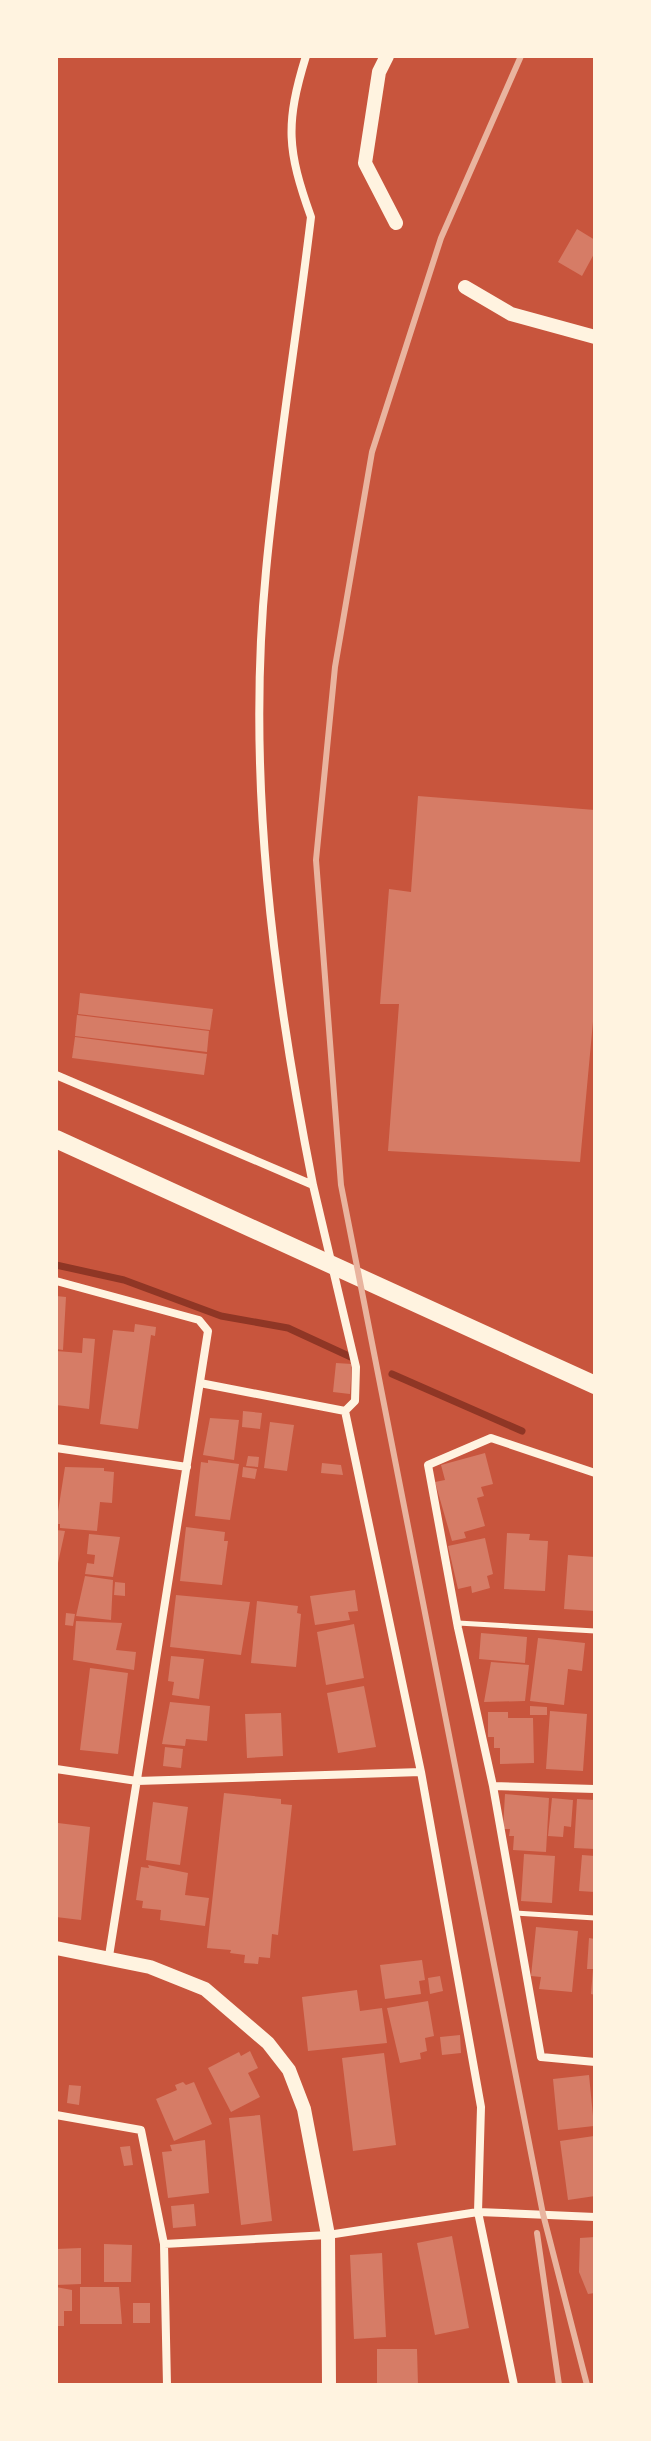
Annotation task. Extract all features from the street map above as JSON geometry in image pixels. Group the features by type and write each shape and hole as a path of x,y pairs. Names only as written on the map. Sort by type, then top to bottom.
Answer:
{"highway":[{"path":"56,1139 595,1385"}],"street":[{"path":"306,56 292,102 292,163 311,217 266,573 260,747 262,823 273,939 313,1185 356,1367 355,1401 345,1411"},
{"path":"387,56 379,72 365,163 396,223"},
{"path":"465,287 511,314 595,337"},
{"path":"56,1075 313,1185"},
{"path":"56,1281 199,1320 208,1331 109,1956"},
{"path":"200,1383 345,1411"},
{"path":"345,1411 421,1772 481,2107 478,2212 514,2385"},
{"path":"595,1473 491,1438 428,1465 457,1623 493,1786 541,2057 595,2062"},
{"path":"56,1448 187,1467"},
{"path":"56,1769 137,1781 421,1772"},
{"path":"493,1786 595,1789"},
{"path":"56,1948 109,1956 150,1967 205,1989 268,2043 289,2070 304,2109 328,2235 329,2385"},
{"path":"56,2115 141,2130 164,2244 167,2385"},
{"path":"164,2244 328,2235 478,2212 595,2217"}],"lane":[{"path":"457,1623 595,1631"},
{"path":"514,1913 595,1918"}],"building":[{"path":"577,229 595,240 595,252 582,276 558,262"},
{"path":"418,796 595,810 595,1000 580,1162 388,1151 399,1004 380,1004 389,889 411,892"},
{"path":"80,993 213,1009 210,1030 78,1014"},
{"path":"77,1015 209,1031 207,1052 75,1036"},
{"path":"75,1037 207,1054 204,1075 72,1058"},
{"path":"56,1296 66,1297 63,1350 56,1349"},
{"path":"135,1324 156,1327 155,1336 151,1335 138,1429 100,1424 113,1330 134,1332"},
{"path":"83,1338 95,1339 89,1409 56,1405 56,1351 82,1353"},
{"path":"336,1363 352,1364 350,1394 333,1392"},
{"path":"243,1411 262,1413 260,1429 242,1427"},
{"path":"210,1418 239,1420 234,1460 203,1455"},
{"path":"270,1422 294,1425 287,1471 264,1468"},
{"path":"485,1453 493,1484 481,1487 484,1496 477,1498 485,1526 464,1532 466,1538 452,1541 435,1482 445,1480 441,1465"},
{"path":"248,1456 259,1457 258,1467 246,1466"},
{"path":"208,1460 239,1464 230,1520 195,1516 201,1462 208,1463"},
{"path":"322,1463 341,1465 343,1475 321,1473"},
{"path":"65,1467 104,1468 104,1471 114,1472 112,1503 100,1502 97,1531 60,1528 60,1524 56,1524"},
{"path":"243,1467 257,1469 255,1479 242,1477"},
{"path":"186,1527 225,1532 224,1541 228,1541 222,1585 180,1581"},
{"path":"56,1530 65,1531 58,1563 56,1563"},
{"path":"507,1533 530,1534 529,1540 548,1541 545,1591 504,1589"},
{"path":"89,1534 120,1537 113,1577 85,1574 87,1563 94,1564 95,1555 87,1554"},
{"path":"485,1538 493,1574 487,1576 490,1588 472,1593 471,1586 458,1589 448,1546"},
{"path":"568,1555 595,1557 595,1611 564,1609"},
{"path":"85,1576 113,1580 111,1620 76,1616"},
{"path":"115,1582 125,1583 125,1596 114,1595"},
{"path":"355,1590 358,1611 348,1612 350,1620 315,1625 310,1596"},
{"path":"176,1595 250,1602 241,1655 170,1647"},
{"path":"257,1601 298,1606 297,1613 301,1614 296,1667 251,1663"},
{"path":"66,1613 75,1614 73,1626 65,1625"},
{"path":"76,1621 122,1623 116,1650 136,1652 134,1670 73,1660"},
{"path":"354,1624 364,1678 326,1685 317,1632"},
{"path":"481,1633 527,1637 525,1663 479,1659"},
{"path":"538,1638 585,1643 582,1671 568,1669 564,1705 530,1701"},
{"path":"171,1656 204,1659 199,1699 172,1695 174,1682 168,1681"},
{"path":"491,1662 529,1665 525,1701 484,1702"},
{"path":"90,1668 128,1673 118,1754 80,1750"},
{"path":"364,1686 376,1747 338,1753 327,1693"},
{"path":"170,1702 210,1706 207,1741 186,1739 185,1746 162,1744"},
{"path":"530,1706 547,1707 547,1715 530,1715"},
{"path":"550,1711 587,1714 583,1771 546,1769"},
{"path":"488,1712 508,1712 508,1718 533,1718 534,1763 500,1764 500,1748 494,1748 494,1737 488,1737"},
{"path":"281,1713 283,1756 247,1758 245,1714"},
{"path":"165,1747 183,1749 181,1768 163,1766"},
{"path":"224,1793 281,1799 281,1804 292,1805 278,1935 272,1934 270,1958 259,1957 258,1964 244,1963 245,1955 230,1953 231,1950 207,1948"},
{"path":"505,1794 549,1798 546,1852 513,1850 514,1836 509,1836 510,1829 503,1829"},
{"path":"552,1798 573,1800 571,1827 564,1826 563,1837 548,1836"},
{"path":"577,1799 595,1800 595,1849 574,1848"},
{"path":"153,1802 188,1807 180,1865 146,1860"},
{"path":"58,1823 90,1827 81,1920 56,1917"},
{"path":"524,1854 555,1856 552,1903 521,1901"},
{"path":"582,1855 595,1856 595,1892 579,1891"},
{"path":"148,1865 188,1873 185,1895 209,1898 205,1926 160,1920 161,1910 142,1908 143,1901 136,1900 141,1867 149,1868"},
{"path":"536,1927 578,1931 572,1992 539,1989 541,1977 531,1976"},
{"path":"589,1938 595,1939 595,1995 591,1994 593,1969 587,1969"},
{"path":"422,1960 425,1980 419,1981 421,1994 385,1999 380,1965"},
{"path":"440,1976 443,1991 430,1994 428,1978"},
{"path":"357,1990 360,2011 382,2008 387,2043 308,2051 302,1997"},
{"path":"428,2001 434,2036 425,2038 427,2051 420,2053 421,2059 400,2063 387,2008"},
{"path":"460,2035 461,2053 442,2055 440,2037"},
{"path":"250,2051 258,2068 248,2073 260,2097 231,2112 208,2068 239,2052 241,2056"},
{"path":"384,2053 396,2145 353,2151 342,2058"},
{"path":"589,2075 594,2126 558,2130 553,2079"},
{"path":"183,2082 186,2085 194,2082 212,2124 174,2141 156,2099 177,2090 175,2085"},
{"path":"69,2085 81,2086 79,2105 67,2103"},
{"path":"260,2115 272,2221 241,2225 229,2118"},
{"path":"594,2136 595,2196 568,2200 560,2141"},
{"path":"205,2140 209,2193 168,2198 162,2152 172,2151 170,2145"},
{"path":"130,2146 133,2165 124,2166 120,2147"},
{"path":"194,2204 196,2226 173,2228 171,2206"},
{"path":"452,2236 469,2328 435,2335 417,2243"},
{"path":"595,2237 595,2293 588,2294 579,2272 580,2238"},
{"path":"104,2244 132,2245 131,2282 104,2282"},
{"path":"81,2248 81,2284 56,2285 56,2249"},
{"path":"382,2253 386,2337 354,2339 350,2255"},
{"path":"56,2287 72,2290 72,2311 64,2311 64,2326 56,2326"},
{"path":"80,2287 119,2287 122,2324 80,2324"},
{"path":"133,2303 150,2303 150,2323 133,2323"},
{"path":"377,2349 417,2349 418,2385 377,2385"}],"waterway":[{"path":"56,1265 124,1280 221,1316 288,1328 353,1358"},
{"path":"392,1374 522,1431"}],"railway":[{"path":"521,56 441,238 372,452 335,667 316,860 341,1185 543,2214 587,2385"},
{"path":"537,2233 559,2385"}]}
